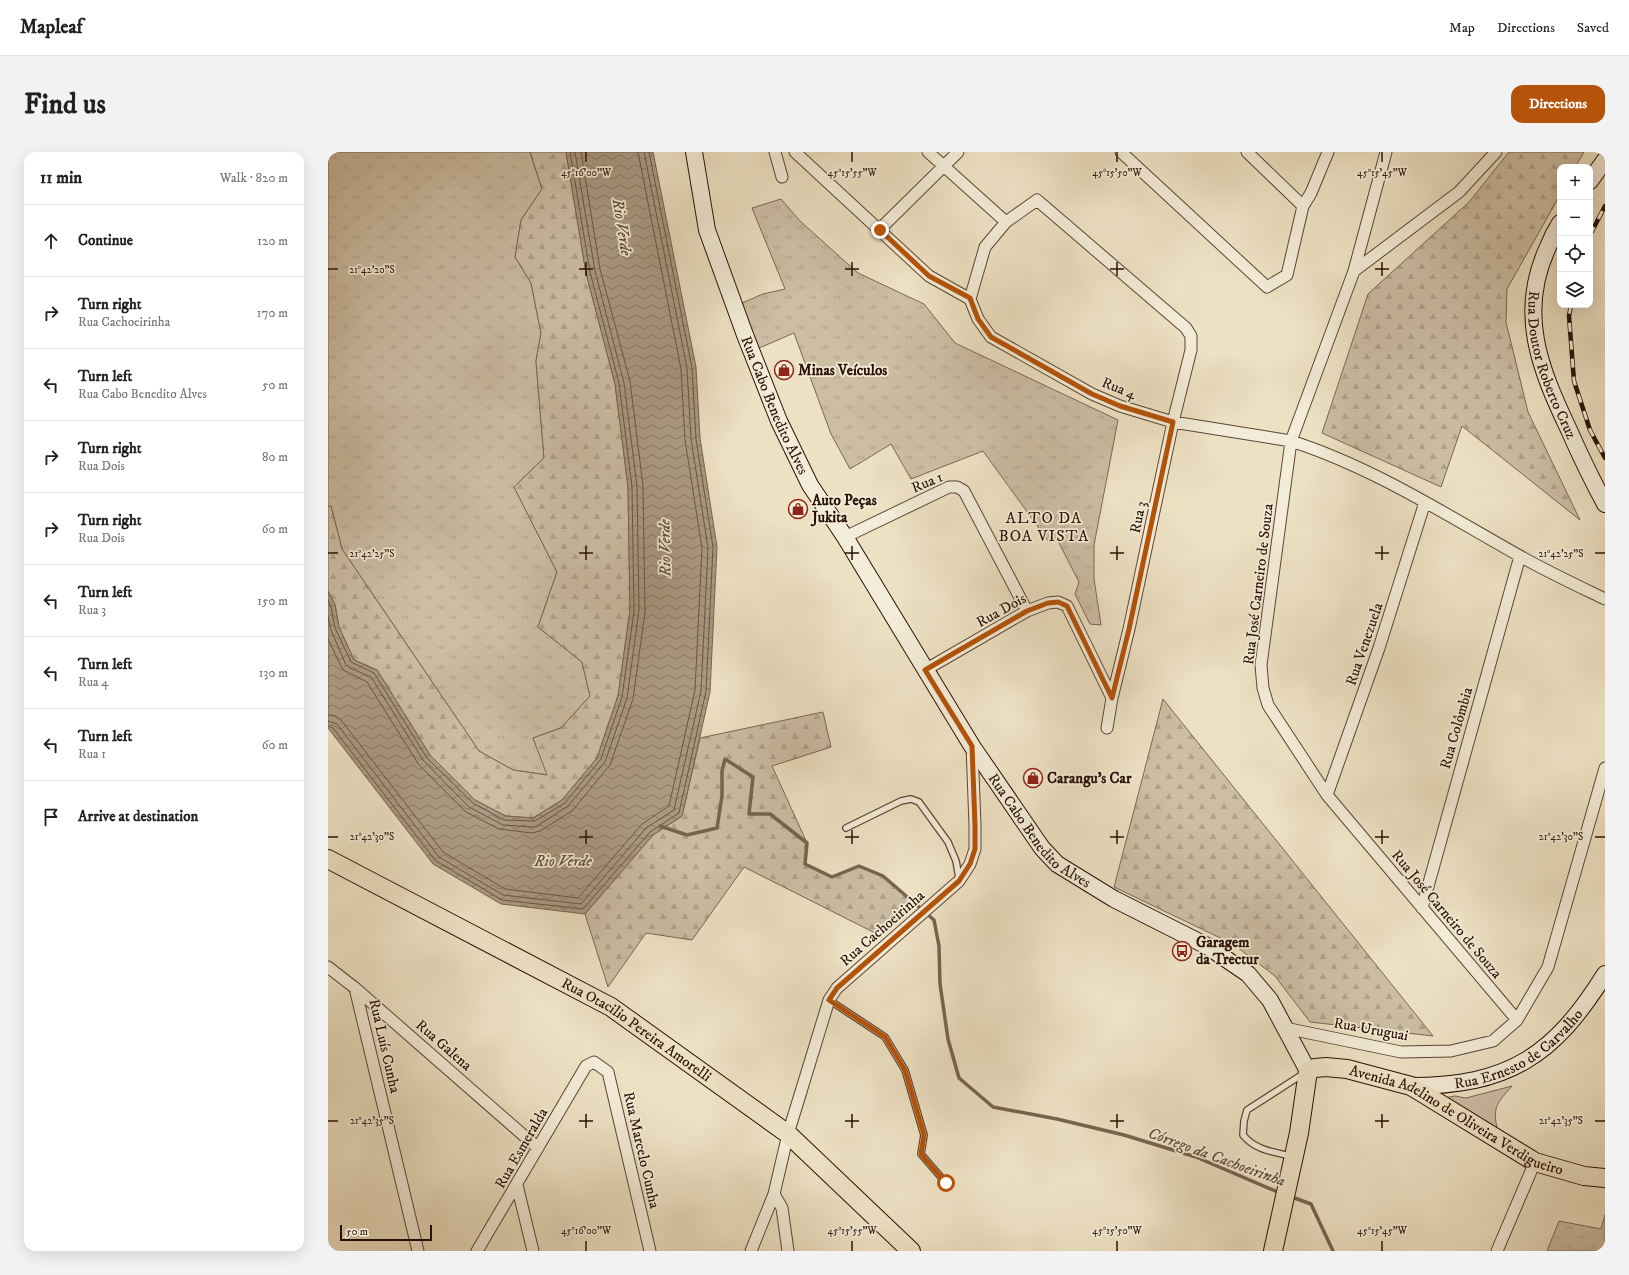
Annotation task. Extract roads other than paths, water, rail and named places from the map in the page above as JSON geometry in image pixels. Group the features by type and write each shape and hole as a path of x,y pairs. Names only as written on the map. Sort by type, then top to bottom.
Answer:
{"main road":[{"name":"Rua Cabo Benedito Alves","path":"694,152 707,230 757,368 779,421 803,472 845,537 972,746 1042,848 1057,864 1108,895 1207,946 1248,974 1270,1000 1308,1071"},
{"path":"1593,177 1605,160"},
{"name":"Rua Doutor Roberto Cruz","path":"1557,229 1539,266 1534,287 1534,333 1540,358 1554,398 1605,504"},
{"name":"Rua Otacilio Pereira Amorelli","path":"328,859 611,1008 788,1134 911,1251"},
{"name":"Rua Ernesto de Carvalho","path":"1411,1086 1461,1084 1498,1074 1522,1064 1554,1039 1576,1017 1605,974"},
{"name":"Avenida Adelino de Oliveira Verdigueiro","path":"1308,1071 1315,1068 1326,1067 1347,1069 1411,1086 1534,1162 1584,1176 1605,1178"},
{"path":"1273,1251 1290,1178 1304,1103 1308,1071"}],"street":[{"path":"775,152 782,177"},
{"path":"795,152 929,276 970,298 985,247 1006,222 928,152"},
{"path":"880,230 958,152"},
{"path":"1121,152 1267,287 1287,275 1303,206 1311,193 1328,152"},
{"path":"1247,152 1303,206"},
{"name":"Rua José Carneiro de Souza","path":"1386,152 1354,271 1291,441 1261,665 1263,688 1268,705 1327,795 1517,1020"},
{"path":"1354,271 1459,192 1496,152"},
{"name":"Rua 3","path":"1006,222 1037,200 1186,328 1191,336 1191,350 1173,422 1131,622 1112,698 1108,728"},
{"name":"Rua 4","path":"970,298 978,319 991,337 1092,394 1120,406 1173,422 1291,441"},
{"path":"1291,441 1342,460 1426,502 1520,556 1605,599"},
{"name":"Rua 1","path":"845,537 949,487 957,487 964,491 1027,611"},
{"name":"Rua Venezuela","path":"1327,795 1379,648 1426,502"},
{"name":"Rua Colômbia","path":"1422,908 1520,556"},
{"name":"Rua Dois","path":"925,670 1027,611 1048,603 1058,602 1067,606 1112,698"},
{"name":"Rua Cachoeirinha","path":"751,1251 774,1194 788,1134 829,1000 837,988 959,881 970,864 975,849 972,746"},
{"name":"Rua Uruguai","path":"1284,1028 1401,1052 1451,1051 1493,1041 1517,1020 1548,967 1605,768"},
{"name":"Rua Galena","path":"328,967 355,988 538,1148"},
{"name":"Rua Luís Cunha","path":"355,988 418,1251"},
{"name":"Rua Esmeralda","path":"477,1251 517,1186 586,1066 594,1062"},
{"name":"Rua Marcelo Cunha","path":"594,1062 608,1072 650,1251"},
{"path":"1497,1251 1534,1162"},
{"path":"517,1186 533,1251"},
{"path":"774,1194 782,1208 788,1251"}],"lane":[{"path":"846,828 901,801 911,799 919,802 948,842 956,861 959,881"},
{"path":"829,1000 885,1037 905,1070 924,1135 921,1154 946,1183"},
{"path":"1294,1157 1259,1148 1249,1142 1243,1135 1244,1122 1247,1110 1308,1071"}],"water":[{"name":"Rio Verde","path":"566,152 653,152 696,367 700,438 717,547 710,692 682,816 653,835 585,914 501,904 433,864 328,728 328,591 335,605 339,627 354,660 377,670 430,755 475,800 505,816 533,818 562,800 597,758 618,696 630,610 628,487 615,384 586,273"}],"waterway":[{"name":"Córrego da Cachoeirinha","path":"660,826 687,835 717,828 722,796 722,771 725,759 753,777 749,814 770,814 807,843 805,864 832,877 859,866 883,876 934,920 939,946 940,984 948,1039 959,1078 993,1107 1057,1119 1124,1135 1196,1157 1280,1193"},
{"name":"Córrego da Cachoeirinha","path":"1289,1196 1311,1204 1333,1251"}],"railway":[{"path":"1593,229 1605,206"},
{"path":"1570,308 1569,316 1574,381 1590,430 1605,458"}],"place":[{"name":"Minas Veículos","path":"784,370"},
{"name":"Auto Peças Jukita","path":"798,509"},
{"name":"Carangu's Car","path":"1033,778"},
{"name":"Garagem da Trectur","path":"1182,951"}],"district":[{"name":"ALTO DA BOA VISTA","path":"1044,526"}]}
